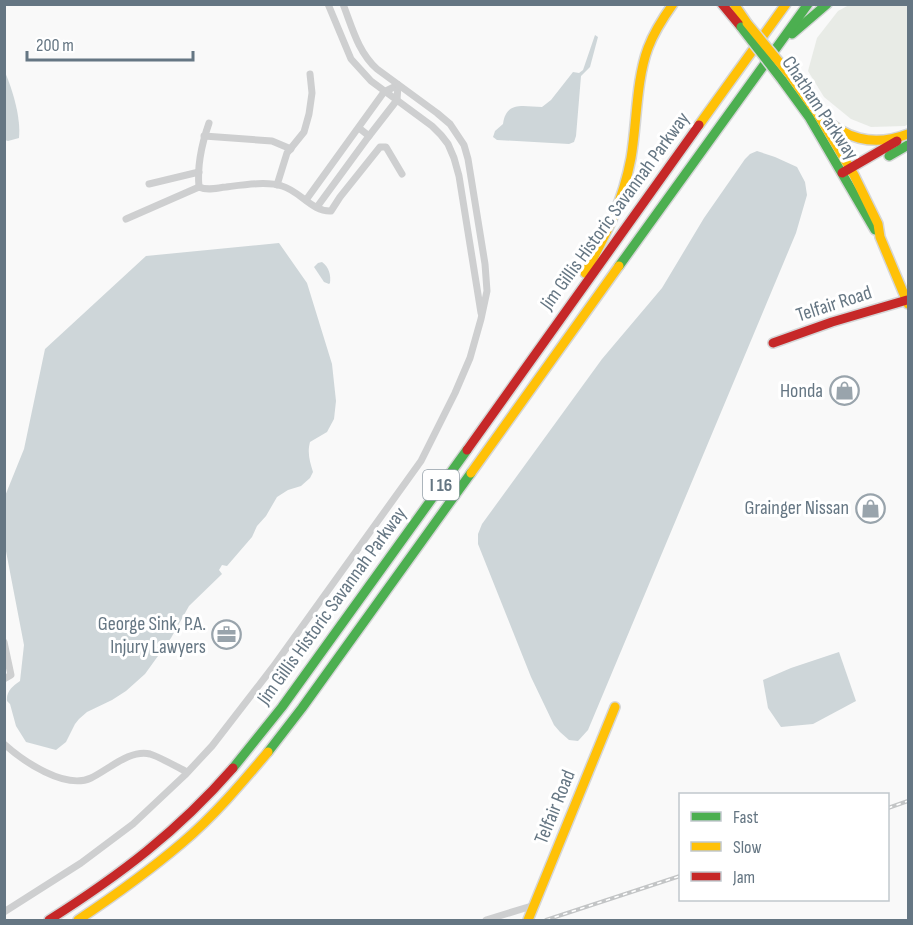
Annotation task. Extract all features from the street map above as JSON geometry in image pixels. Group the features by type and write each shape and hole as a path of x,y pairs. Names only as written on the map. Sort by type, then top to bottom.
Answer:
{"main road":[{"path":"558,321 607,233 618,206 631,157 648,47 658,25 673,4"},
{"name":"Chatham Parkway","path":"722,4 744,25 816,113 872,226 880,237 908,301"},
{"name":"Chatham Parkway","path":"734,4 744,25"},
{"name":"Jim Gillis Historic Savannah Parkway","path":"49,921 108,881 173,830 220,784 243,757 283,705 786,4"},
{"name":"Jim Gillis Historic Savannah Parkway","path":"78,921 165,858 217,810 265,757 808,4"},
{"path":"778,46 826,4"},
{"name":"Chatham Parkway","path":"785,77 848,174"},
{"path":"816,113 844,133 862,139 884,141 909,134"},
{"path":"848,174 909,134"},
{"path":"848,174 909,145"},
{"name":"Telfair Road","path":"772,343 832,322 908,301"},
{"name":"Telfair Road","path":"528,921 615,707"}],"street":[{"path":"328,4 351,58 366,76 384,92 432,126 448,144 459,176 481,319"},
{"path":"4,912 81,863 134,824 188,772 234,719 421,461 470,358 487,291 485,264 464,146 450,124 437,112 369,62 362,52 343,4"},
{"path":"277,185 287,153 304,132 312,93 310,74"},
{"path":"306,200 384,92 398,85"},
{"path":"317,207 397,100 398,85"},
{"path":"199,187 204,136 209,123"},
{"path":"359,128 369,136"},
{"path":"204,136 272,141 291,149"},
{"path":"126,219 199,187 206,190 228,186 268,184 292,190 323,211 331,211 380,147 386,147 402,174"},
{"path":"149,184 199,171"},
{"path":"4,642 10,675 4,679"},
{"path":"4,744 29,764 71,781 89,779 120,760 136,754 149,754 188,772"},
{"path":"486,921 534,905"}],"shaded area":[{"path":"849,5 908,5 908,124 905,126 871,127 851,119 824,97 808,71 817,38 838,11"},
{"path":"595,35 598,37 590,67 581,76 574,142 569,144 497,140 493,137 512,108 517,106 542,107 551,100 573,72 579,73 583,70"},
{"path":"5,72 19,122 19,138 8,141 5,140"},
{"path":"757,151 797,167 805,182 807,195 796,233 588,730 578,741 569,740 554,725 531,677 478,544 478,534 482,524 602,359 662,288 704,218 745,159"},
{"path":"279,243 307,283 332,364 336,401 334,419 327,432 310,442 309,454 313,472 310,478 301,486 277,497 252,537 227,566 222,565 219,570 222,574 189,606 171,638 145,674 126,691 87,712 75,724 66,742 56,750 26,742 16,726 10,704 7,701 9,692 20,681 24,645 5,546 5,496 24,449 45,349 146,256"},
{"path":"322,262 329,271 329,284 324,282 314,267"},
{"path":"839,652 856,701 813,724 781,727 768,708 763,680"}],"railway":[{"path":"889,808 908,801"},
{"path":"546,920 679,876"}],"traffic: fast":[{"path":"619,266 808,4"},
{"path":"792,34 827,4"},
{"path":"741,27 782,80"},
{"path":"782,80 809,117 875,230"},
{"path":"889,156 908,145"},
{"path":"233,768 282,707 467,450"},
{"path":"268,752 471,473"}],"traffic: slow":[{"path":"585,273 607,231 628,174 644,60 653,36 673,4"},
{"path":"734,4 747,23"},
{"path":"699,125 786,4"},
{"path":"747,23 789,74"},
{"path":"789,74 817,113 854,175 878,224 880,237 908,304"},
{"path":"817,113 838,129 859,138 882,140 908,134"},
{"path":"471,473 619,266"},
{"path":"528,920 615,707"},
{"path":"78,920 144,873 194,833 268,752"}],"traffic: jam":[{"path":"722,4 741,27"},
{"path":"467,450 699,125"},
{"path":"842,173 897,141"},
{"path":"773,343 832,322 907,300"},
{"path":"49,920 147,851 191,812 233,768"}],"place":[{"name":"Honda","path":"844,391"},
{"name":"Grainger Nissan","path":"870,508"},
{"name":"George Sink, P.A. Injury Lawyers","path":"227,635"}]}
